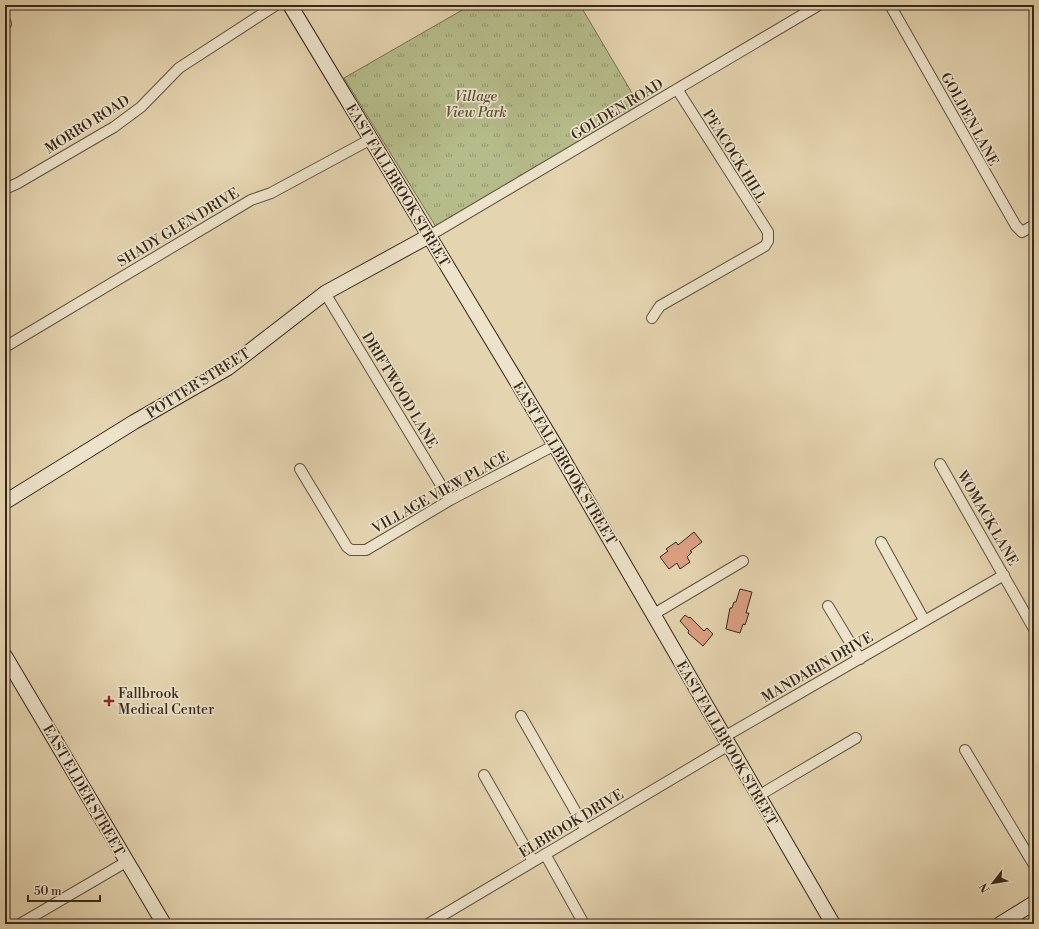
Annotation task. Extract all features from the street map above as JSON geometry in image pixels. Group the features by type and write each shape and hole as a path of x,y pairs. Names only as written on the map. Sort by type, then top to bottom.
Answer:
{"main road":[{"name":"EAST FALLBROOK STREET","path":"290,5 555,444 833,924"},
{"name":"POTTER STREET","path":"5,502 134,422 228,368 325,294 429,236"},
{"name":"EAST ELDER STREET","path":"5,656 164,924"},
{"path":"1000,924 1034,903"}],"street":[{"name":"MORRO ROAD","path":"5,189 114,127 141,107 179,68 276,5"},
{"name":"GOLDEN ROAD","path":"429,236 819,5"},
{"name":"GOLDEN LANE","path":"890,5 1016,226 1022,232 1034,226"},
{"name":"PEACOCK HILL","path":"652,318 660,306 765,246 768,237 768,232 677,89"},
{"name":"SHADY GLEN DRIVE","path":"5,347 250,200 271,193 371,140"},
{"name":"DRIFTWOOD LANE","path":"325,294 450,500"},
{"name":"VILLAGE VIEW PLACE","path":"300,469 347,547 351,550 366,550 450,500 555,444"},
{"name":"WOMACK LANE","path":"940,464 1034,628"},
{"path":"880,542 924,620"},
{"path":"654,614 743,561"},
{"name":"MANDARIN DRIVE","path":"726,741 924,620 1004,575"},
{"path":"828,606 860,659"},
{"path":"521,716 586,830"},
{"path":"758,796 856,738"},
{"name":"ELBROOK DRIVE","path":"428,924 586,830 726,741"},
{"path":"965,750 1034,865"},
{"path":"484,775 533,861"},
{"path":"545,854 584,924"},
{"path":"20,924 126,862"}],"green space":[{"name":"Village View Park","path":"471,5 580,5 642,110 438,230 344,78"}],"building":[{"path":"694,532 702,542 690,551 692,552 687,557 690,562 680,569 677,563 669,569 660,557 668,551 666,549 676,542 678,545"},
{"path":"740,589 752,592 746,613 749,613 745,625 743,624 740,633 726,629 730,608 732,608 734,602 736,602"},
{"path":"685,615 689,618 690,617 704,631 707,628 713,634 703,646 688,633 689,631 680,621"}],"place":[{"name":"Fallbrook Medical Center","path":"109,701"}]}
